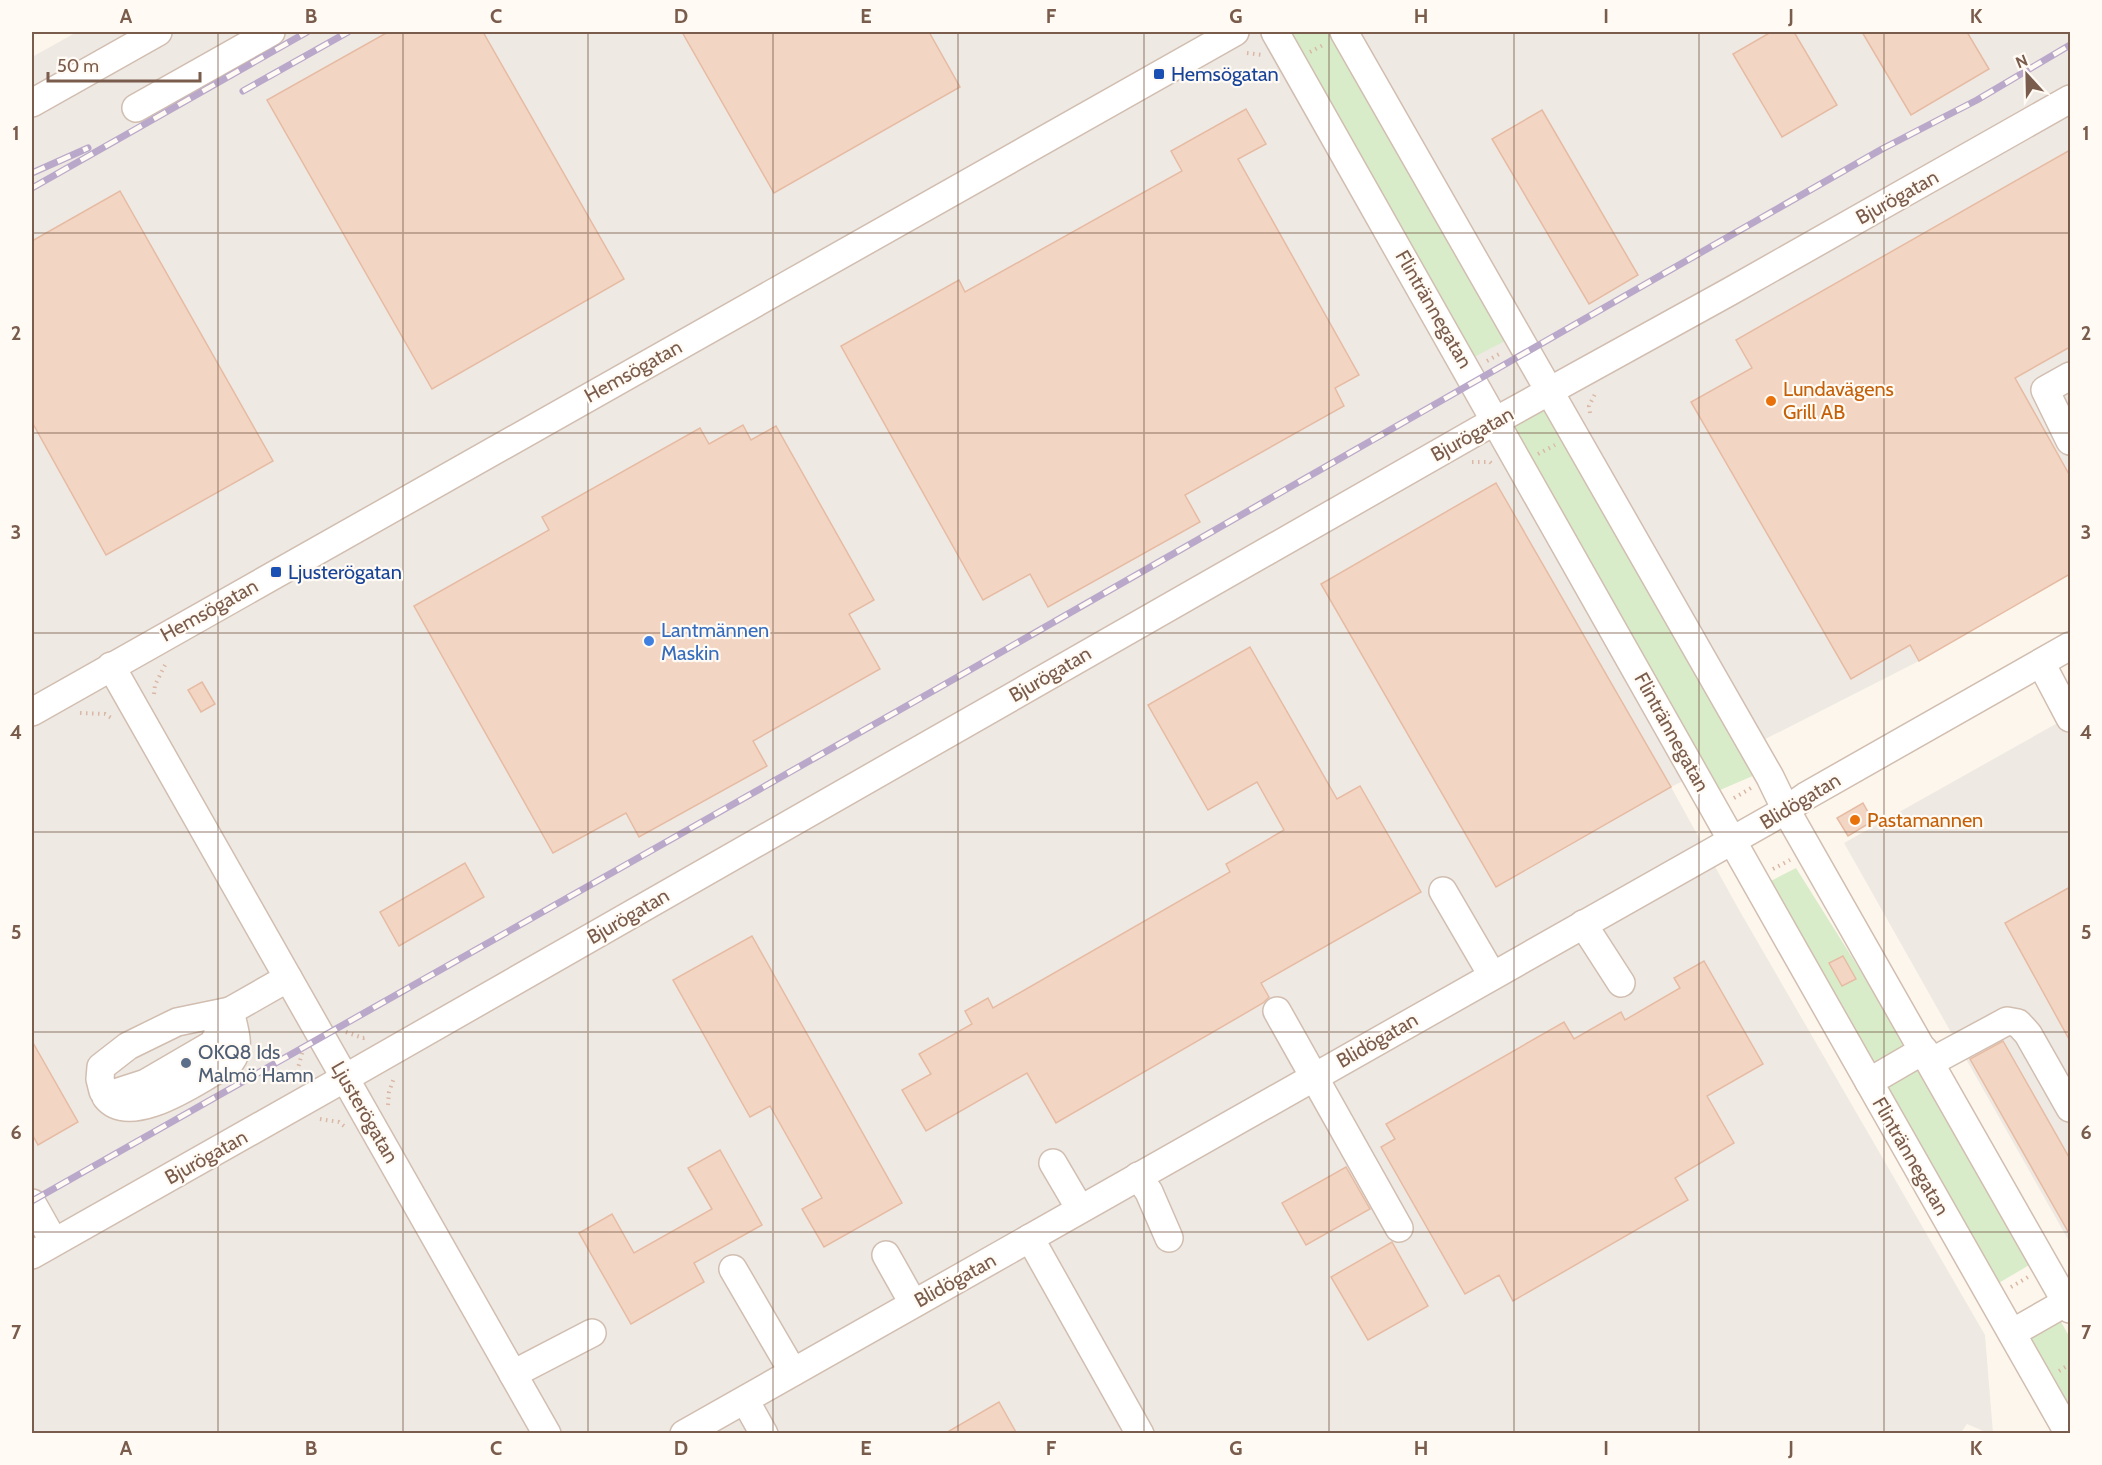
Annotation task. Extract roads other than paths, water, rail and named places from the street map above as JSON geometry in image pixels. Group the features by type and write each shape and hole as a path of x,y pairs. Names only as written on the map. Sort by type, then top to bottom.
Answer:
{"street":[{"path":"32,103 158,32"},
{"path":"136,108 271,32"},
{"name":"Hemsögatan","path":"32,711 1235,32"},
{"name":"Flintrännegatan","path":"1275,32 1497,420 2069,1434"},
{"path":"1344,32 2069,1304 2012,1333"},
{"name":"Bjurögatan","path":"43,1248 1497,420 1719,298 2070,99"},
{"path":"2070,376 2045,390 2070,441"},
{"name":"Blidögatan","path":"684,1434 1786,810 1806,796 2070,646"},
{"path":"2041,663 2070,718"},
{"name":"Ljusterögatan","path":"111,666 513,1374 542,1432"},
{"path":"1443,891 1492,975"},
{"path":"1583,924 1621,983"},
{"path":"230,1011 213,1044 146,1083 112,1094 103,1091 100,1079 101,1067 128,1046 177,1022 230,1011 288,978"},
{"path":"1277,1011 1399,1228"},
{"path":"1869,1082 2007,1021 2018,1023 2028,1034 2070,1108"},
{"path":"1053,1163 1080,1209"},
{"path":"1138,1176 1149,1192 1169,1238"},
{"path":"32,1203 43,1248"},
{"path":"1030,1238 1140,1434"},
{"path":"886,1255 913,1303"},
{"path":"733,1269 793,1372"},
{"path":"513,1374 592,1333"},
{"path":"745,1400 764,1434"}],"railway":[{"path":"32,188 307,32"},
{"path":"243,91 348,32"},
{"path":"32,1201 933,691 1882,149 1977,100 2070,45"},
{"path":"32,173 88,148"}],"place":[{"name":"Hemsögatan","path":"1159,74"},
{"name":"Lundavägens Grill AB","path":"1771,401"},
{"name":"Ljusterögatan","path":"276,572"},
{"name":"Lantmännen Maskin","path":"649,641"},
{"name":"Pastamannen","path":"1855,820"},
{"name":"OKQ8 Ids Malmö Hamn","path":"186,1063"}]}
